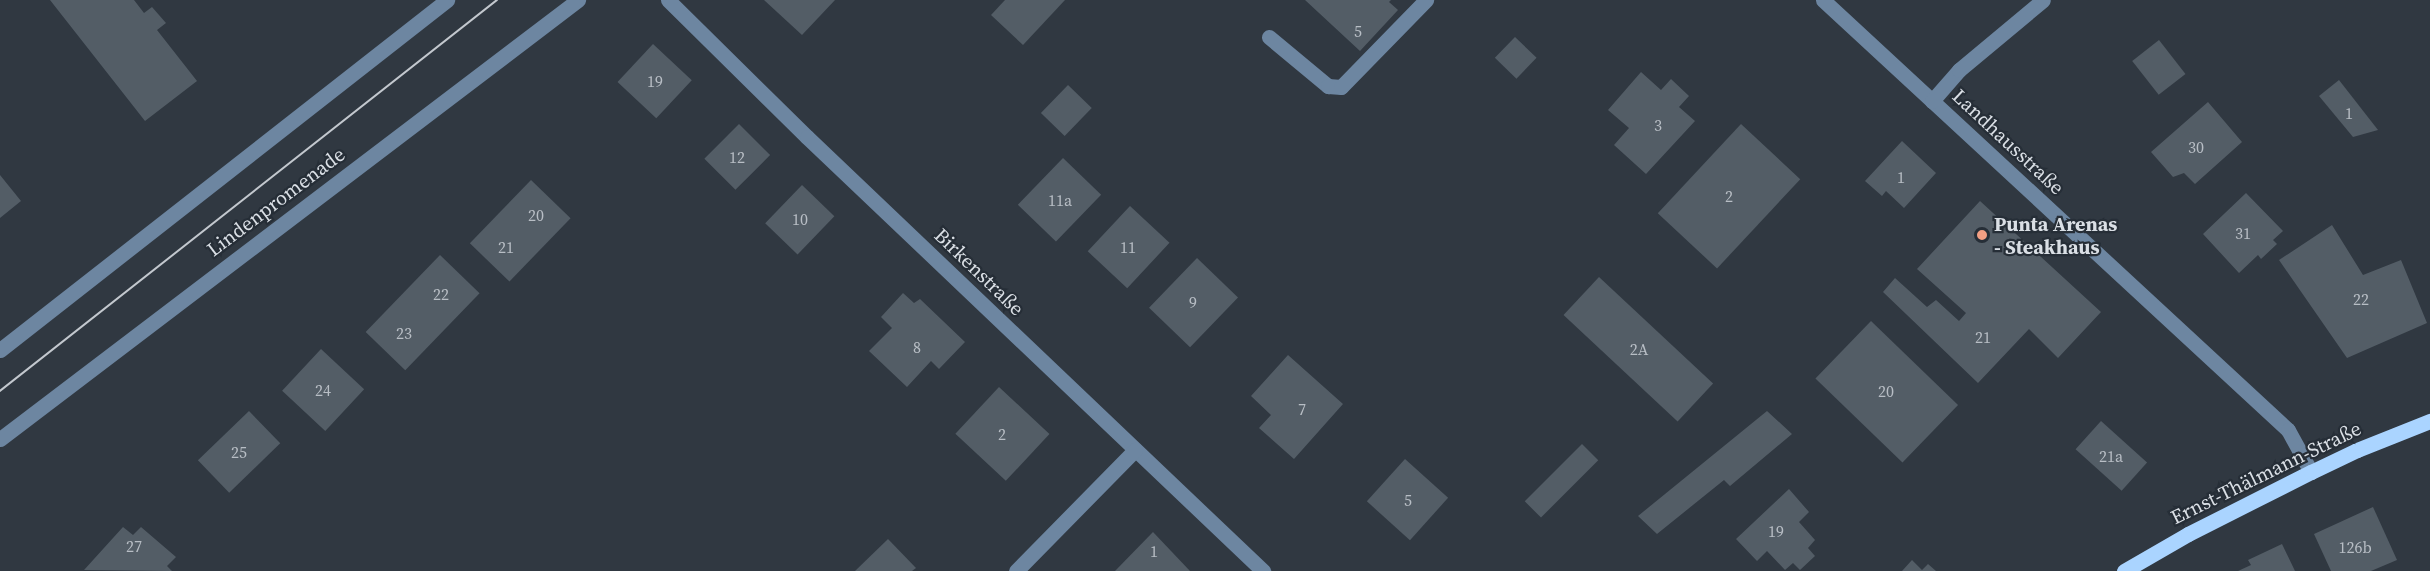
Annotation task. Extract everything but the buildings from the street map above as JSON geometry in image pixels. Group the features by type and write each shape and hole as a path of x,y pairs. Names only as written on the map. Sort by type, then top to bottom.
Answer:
{"main road":[{"name":"Ernst-Thälmann-Straße","path":"2124,571 2188,534 2311,472 2357,450 2430,421"}],"street":[{"path":"0,350 447,0"},
{"name":"Lindenpromenade","path":"0,438 578,0"},
{"name":"Birkenstraße","path":"668,0 1263,571"},
{"path":"1269,37 1328,86 1341,87 1426,0"},
{"name":"Landhausstraße","path":"1823,0 2288,430 2311,472"},
{"path":"1932,101 1959,70 2043,0"},
{"path":"1016,571 1135,450"}],"tram line":[{"path":"0,391 497,0"}],"place":[{"name":"Punta Arenas - Steakhaus","path":"1982,235"}]}
